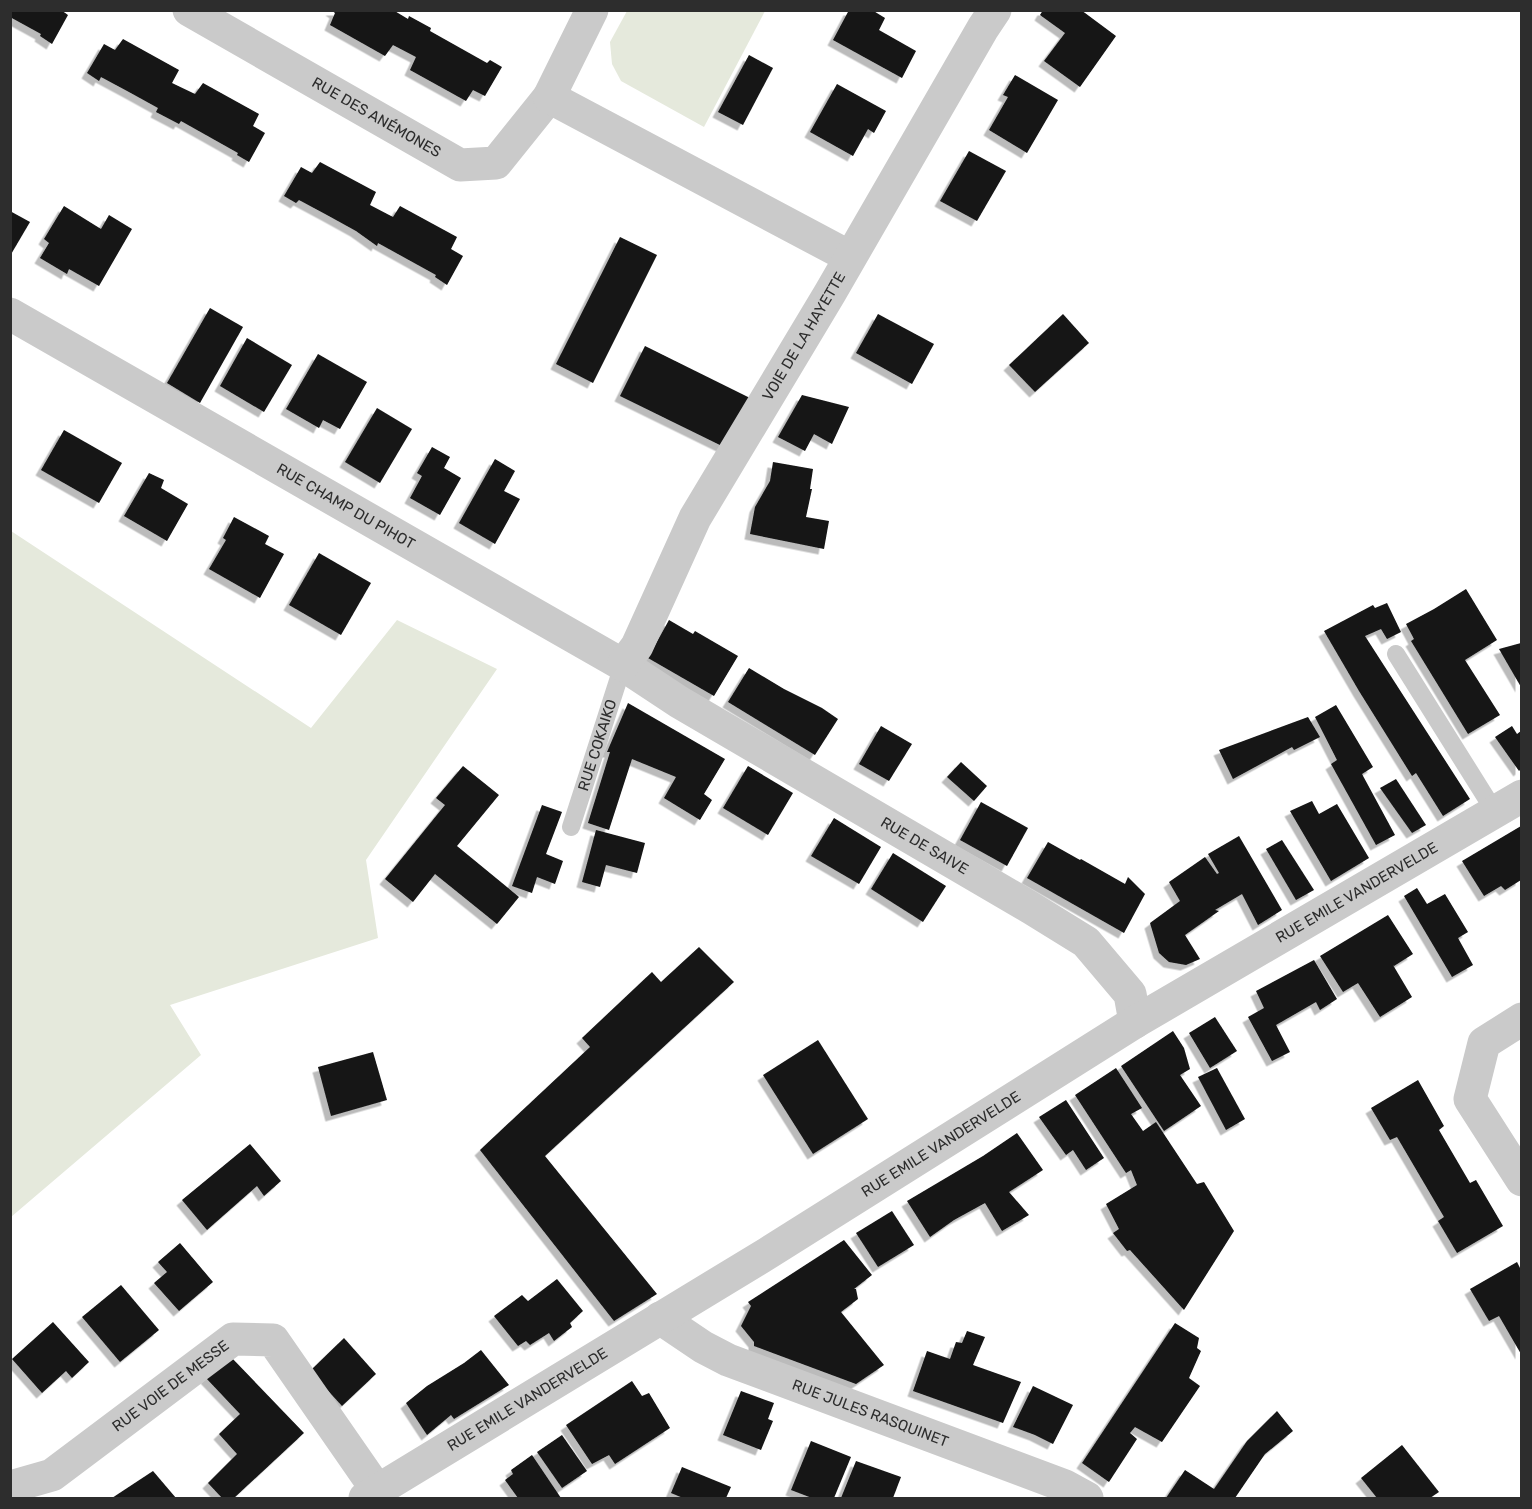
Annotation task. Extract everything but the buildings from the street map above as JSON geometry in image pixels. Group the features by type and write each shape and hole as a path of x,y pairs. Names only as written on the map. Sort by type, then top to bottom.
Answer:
{"street":[{"name":"RUE DES ANÉMONES","path":"189,10 460,165 496,163 549,97 592,10"},
{"name":"VOIE DE LA HAYETTE","path":"623,665 638,646 695,518 830,293 995,10"},
{"path":"549,97 850,257"},
{"name":"RUE CHAMP DU PIHOT","path":"10,314 623,665 679,702"},
{"name":"RUE DE SAIVE","path":"679,702 1086,942 1130,994 1135,1022"},
{"name":"RUE EMILE VANDERVELDE","path":"371,1494 768,1253 1135,1022 1508,804"},
{"path":"1521,1019 1484,1042 1470,1099 1521,1180"},
{"name":"RUE JULES RASQUINET","path":"660,1318 703,1347 728,1360 1065,1486 1087,1498"},
{"name":"RUE VOIE DE MESSE","path":"10,1486 52,1475 233,1339 273,1340 371,1494"}],"lane":[{"path":"1396,654 1508,804"},
{"name":"RUE COKAIKO","path":"571,827 623,665"}],"shaded area":[{"path":"627,11 765,11 704,127 621,81 612,64 610,42"},
{"path":"11,531 311,728 397,620 497,669 366,860 378,938 170,1005 201,1055 11,1217"}]}
